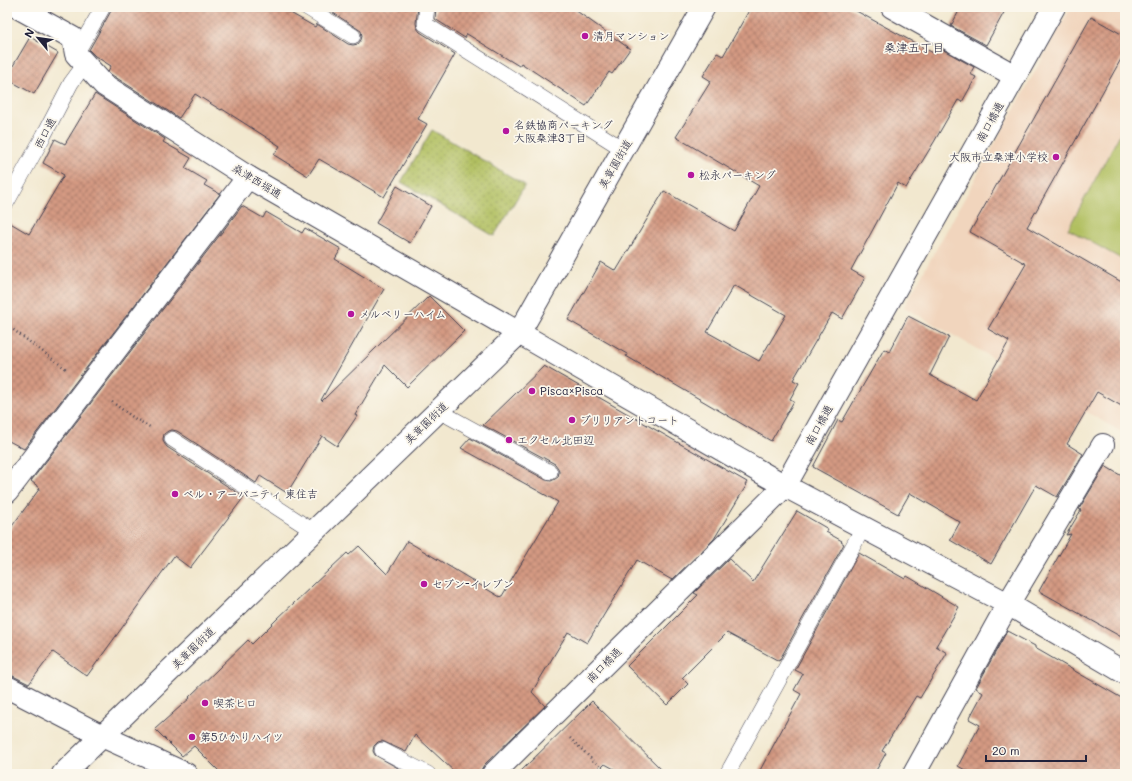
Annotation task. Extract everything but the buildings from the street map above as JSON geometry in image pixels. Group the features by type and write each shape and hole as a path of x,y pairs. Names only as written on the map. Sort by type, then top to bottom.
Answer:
{"street":[{"name":"桑津西堀通","path":"16,7 73,38 80,59 104,85 248,176 785,486 1008,604 1125,673"},
{"name":"美章園街道","path":"63,774 519,333 704,7"},
{"path":"892,7 1015,76"},
{"name":"南口橋通","path":"494,774 785,486 1054,7"},
{"path":"7,492 248,176"},
{"path":"914,774 1008,604 1103,445"},
{"path":"7,687 102,736 186,774"}],"lane":[{"name":"西口通","path":"7,202 71,83 103,7"},
{"path":"306,7 353,36"},
{"path":"427,7 425,24 623,149"},
{"path":"439,411 550,472"},
{"path":"172,439 313,531"},
{"path":"727,774 864,528"},
{"path":"382,750 428,774"}],"path":[{"path":"7,326 134,418 172,439"},
{"path":"550,718 607,774"}],"shaded area":[{"name":"大阪市立桑津小学校","path":"1071,7 1125,7 1125,434 904,307"}],"green space":[{"path":"1125,125 1125,261 1068,229"},
{"path":"432,130 525,185 494,236 401,182"}],"place":[{"name":"清月マンション","path":"585,36"},
{"name":"名鉄協商パーキング 大阪桑津3丁目","path":"506,131"},
{"name":"大阪市立桑津小学校","path":"1056,157"},
{"name":"松永パーキング","path":"691,175"},
{"name":"メルベリーハイム","path":"351,314"},
{"name":"Pisca×Pisca","path":"532,391"},
{"name":"ブリリアントコート","path":"572,420"},
{"name":"エクセル北田辺","path":"509,440"},
{"name":"ベル・アーバニティ 東住吉","path":"175,494"},
{"name":"セブン-イレブン","path":"424,584"},
{"name":"喫茶ヒロ","path":"205,703"},
{"name":"第5ひかりハイツ","path":"192,737"}],"district":[{"name":"桑津五丁目","path":"914,48"}]}
